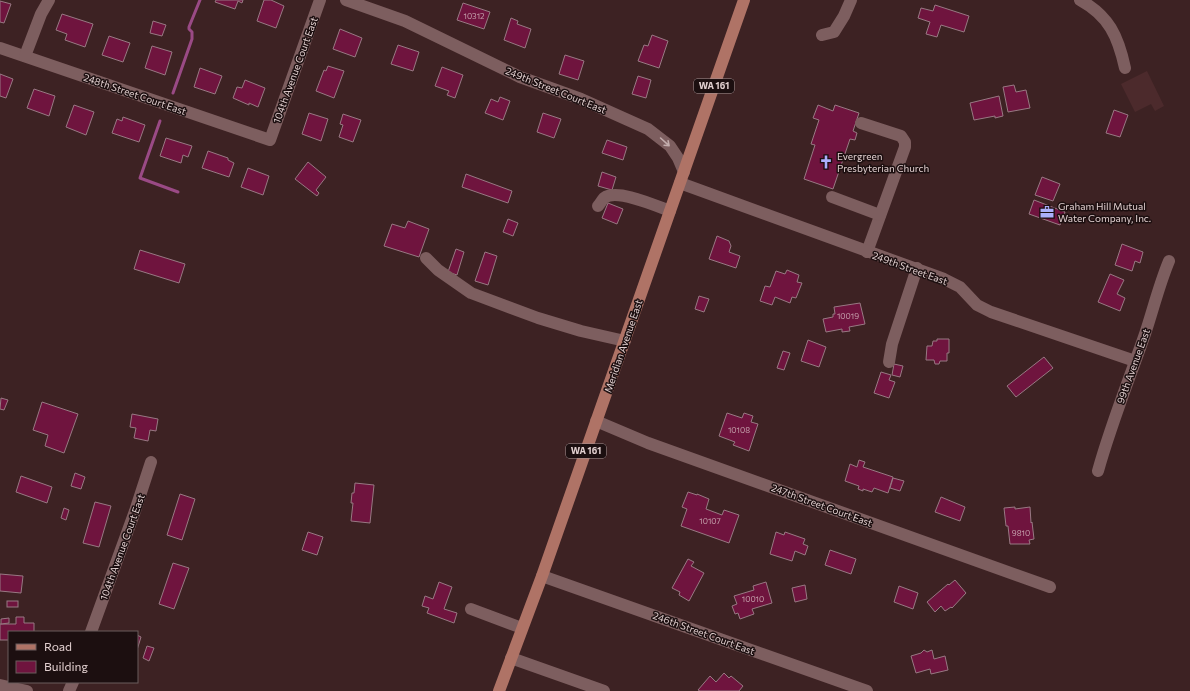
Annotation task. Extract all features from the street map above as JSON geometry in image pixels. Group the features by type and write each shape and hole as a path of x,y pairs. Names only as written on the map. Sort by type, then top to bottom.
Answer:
{"main road":[{"name":"Meridian Avenue East","path":"499,691 542,576 744,0"}],"street":[{"path":"25,56 36,24 49,0"},
{"name":"104th Avenue Court East","path":"270,140 320,0"},
{"name":"249th Street Court East","path":"346,0 405,21 520,77 582,99 654,132 670,146 678,158 682,178"},
{"path":"822,35 834,32 844,16 851,0"},
{"path":"1080,0 1098,12 1113,31 1122,51 1125,68"},
{"name":"248th Street Court East","path":"0,48 270,140"},
{"path":"861,123 901,136 905,142 905,147 867,252"},
{"name":"249th Street East","path":"682,178 867,252 917,268 944,279 960,288 977,305 992,312 1134,361"},
{"path":"598,206 604,198 613,195 635,198 670,211"},
{"path":"832,197 880,215"},
{"path":"426,258 438,270 470,293 538,318 581,331 625,340"},
{"name":"99th Avenue East","path":"1098,471 1107,438 1169,261"},
{"path":"889,362 892,344 917,268"},
{"name":"247th Street Court East","path":"596,421 648,443 1050,587"},
{"name":"104th Avenue Court East","path":"91,631 135,511 151,462"},
{"name":"246th Street Court East","path":"542,576 866,691"},
{"path":"471,609 522,628"},
{"path":"511,658 604,691"},
{"path":"0,685 27,691"}],"shaded area":[{"path":"1147,71 1164,106 1155,111 1151,104 1135,112 1121,84"}],"building":[{"path":"216,0 243,0 242,3 238,1 235,9 215,2"},
{"path":"264,0 271,0 284,6 276,28 257,21"},
{"path":"0,1 11,4 4,23 0,22"},
{"path":"463,3 490,12 484,29 457,20"},
{"path":"935,5 969,16 964,32 941,25 937,37 926,34 930,22 918,18 921,8 933,11"},
{"path":"62,14 93,24 85,47 65,40 67,34 56,30"},
{"path":"511,18 518,21 517,24 531,29 525,48 504,40"},
{"path":"153,21 166,25 162,36 150,33"},
{"path":"340,29 362,38 355,57 333,49"},
{"path":"652,35 668,41 659,68 638,61 644,45 648,46"},
{"path":"109,36 130,43 123,62 102,55"},
{"path":"398,45 419,52 413,71 391,64"},
{"path":"152,46 172,52 165,75 145,68"},
{"path":"565,55 584,61 578,80 559,74"},
{"path":"328,66 344,71 334,98 316,91 324,70 326,71"},
{"path":"442,67 463,75 455,98 447,95 449,91 435,86"},
{"path":"200,68 222,76 215,94 194,87"},
{"path":"0,74 13,79 6,98 0,96"},
{"path":"638,76 651,80 646,98 632,94"},
{"path":"245,80 265,88 258,107 233,98 237,87 242,88"},
{"path":"1014,85 1016,92 1026,90 1030,108 1008,112 1003,87"},
{"path":"34,89 55,96 49,116 27,108"},
{"path":"999,96 1003,116 974,120 970,103"},
{"path":"500,97 510,101 503,120 485,113 491,99 498,102"},
{"path":"74,105 94,112 86,135 66,127"},
{"name":"Evergreen Presbyterian Church","path":"818,105 833,111 835,105 859,113 853,131 857,133 855,140 850,139 833,189 804,179 815,145 811,144 819,120 813,118"},
{"path":"1114,110 1128,115 1120,137 1106,133"},
{"path":"309,113 328,119 321,141 302,134"},
{"path":"543,113 561,119 554,138 537,132"},
{"path":"343,114 361,120 353,142 339,137 343,125 340,124"},
{"path":"123,117 145,125 139,142 112,133 117,119 122,121"},
{"path":"166,138 192,146 188,157 183,155 181,163 160,156"},
{"path":"607,140 627,147 623,160 602,153"},
{"path":"208,151 228,158 228,160 234,163 229,177 202,168"},
{"path":"308,162 326,177 316,190 319,193 317,196 295,179"},
{"path":"248,168 269,176 263,195 241,187"},
{"path":"602,172 616,177 612,190 598,186"},
{"path":"466,174 512,191 508,203 462,187"},
{"path":"1042,177 1060,184 1053,201 1035,195"},
{"path":"1034,200 1065,212 1060,225 1029,214"},
{"path":"608,203 623,209 617,224 602,218"},
{"path":"508,219 518,223 513,236 503,232"},
{"path":"408,221 429,229 419,257 384,246 392,224 405,228"},
{"path":"717,236 729,241 731,246 729,252 740,256 736,268 709,259"},
{"path":"1122,244 1143,252 1140,263 1135,261 1132,271 1115,265"},
{"path":"456,249 464,252 457,275 448,272"},
{"path":"140,250 185,264 179,283 134,269"},
{"path":"485,252 497,256 488,285 475,281"},
{"path":"787,270 799,275 797,282 802,283 796,298 792,297 790,303 775,297 772,305 760,301 765,286 770,287 776,271 785,274"},
{"path":"1110,274 1124,280 1117,294 1125,298 1120,311 1098,302"},
{"path":"699,296 709,299 704,312 695,309"},
{"path":"860,303 865,324 849,327 850,331 842,332 842,329 826,332 823,319 833,317 833,314 835,314 834,307"},
{"path":"937,339 949,339 949,353 947,353 947,361 940,361 939,364 935,364 934,360 926,360 927,346 932,346 933,341 937,341"},
{"path":"808,340 826,347 819,367 801,361"},
{"path":"783,351 790,353 784,370 777,368"},
{"path":"1044,357 1053,368 1016,397 1007,386"},
{"path":"894,364 903,366 900,377 892,375"},
{"path":"881,372 891,375 889,380 895,382 889,398 874,393"},
{"path":"1,398 8,400 4,410 0,409"},
{"path":"42,402 78,414 64,453 45,446 48,435 33,430"},
{"path":"727,413 742,418 744,413 753,416 751,422 758,424 749,451 733,445 735,442 719,436"},
{"path":"132,414 158,419 156,431 150,430 148,441 134,438 136,428 130,427"},
{"path":"859,460 865,462 863,467 893,477 888,493 874,488 872,492 863,489 863,491 858,489 859,486 845,481 850,464 857,467"},
{"path":"75,473 85,477 81,489 71,486"},
{"path":"21,476 52,487 47,503 16,492"},
{"path":"893,478 904,481 900,491 890,488"},
{"path":"355,483 374,485 370,523 351,521 353,503 351,503 352,493 354,493"},
{"path":"688,492 709,499 706,509 722,515 724,510 739,515 729,543 681,526 687,509 682,507"},
{"path":"180,494 195,499 182,540 167,535"},
{"path":"941,497 965,507 960,521 935,512"},
{"path":"95,502 111,506 99,547 83,543"},
{"path":"1015,507 1015,509 1030,507 1034,539 1029,540 1030,544 1010,544 1004,508"},
{"path":"64,508 69,510 66,520 61,518"},
{"path":"308,532 323,537 317,555 302,550"},
{"path":"776,532 784,535 785,532 805,539 803,544 808,546 805,555 795,551 792,561 770,554"},
{"path":"830,550 856,559 851,574 825,565"},
{"path":"688,559 694,562 691,566 704,573 689,601 679,595 680,592 672,588"},
{"path":"173,563 189,568 174,609 159,604"},
{"path":"0,574 23,576 21,593 0,591"},
{"path":"955,580 966,593 952,608 951,607 945,611 941,606 935,612 927,602"},
{"path":"439,582 452,587 444,609 457,613 454,623 427,613 429,608 422,606 425,596 433,599"},
{"path":"766,582 772,603 752,609 754,614 740,619 738,613 735,614 732,606 737,604 734,596 754,590 753,586"},
{"path":"805,585 807,599 795,602 792,588"},
{"path":"899,586 918,593 913,609 894,602"},
{"path":"7,601 18,601 18,607 7,607"},
{"path":"16,617 24,617 24,623 34,623 34,631 8,631 8,640 0,640 0,624 16,624"},
{"path":"9,618 9,623 1,624 1,619"},
{"path":"138,636 141,637 138,647"},
{"path":"147,646 154,648 149,661 143,658"},
{"path":"924,650 927,652 932,650 934,659 945,656 948,670 931,674 930,669 916,673 911,656 921,653"},
{"path":"724,673 729,678 731,676 743,686 739,691 698,690 710,676 716,682"}],"waterway":[{"path":"173,93 192,39 192,32 189,27 200,0"},
{"path":"160,121 140,178 178,192"}],"place":[{"name":"Evergreen Presbyterian Church","path":"826,162"},
{"name":"Graham Hill Mutual Water Company, Inc.","path":"1047,212"}]}
